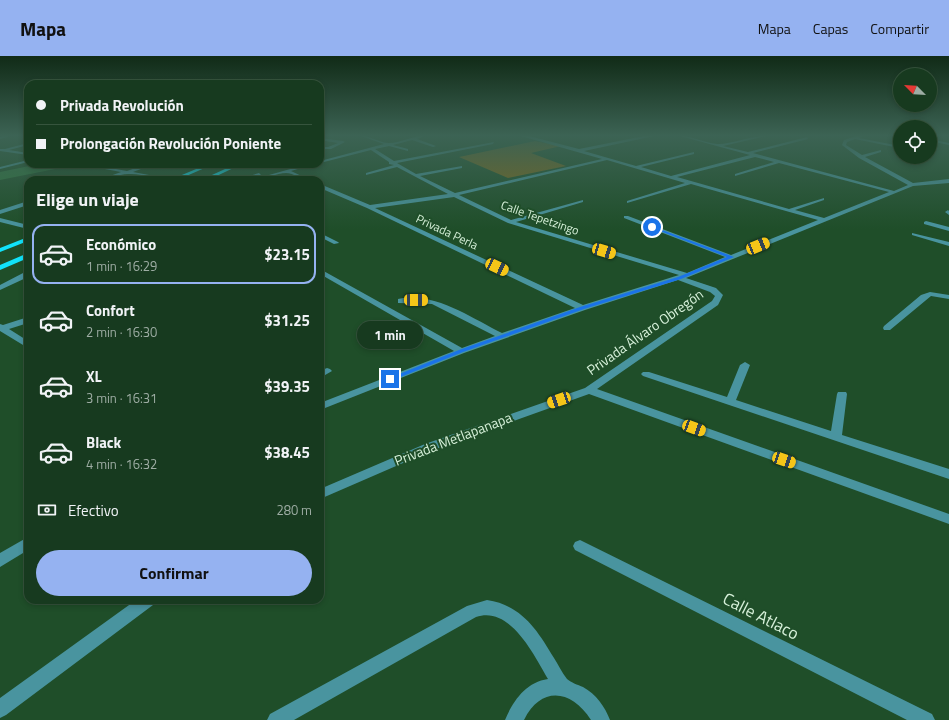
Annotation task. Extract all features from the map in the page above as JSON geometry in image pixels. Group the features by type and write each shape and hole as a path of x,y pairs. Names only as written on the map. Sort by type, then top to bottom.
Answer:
{"main road":[{"path":"183,176 202,168"},
{"path":"213,176 231,168"},
{"path":"0,250 24,241"},
{"path":"0,268 24,257"}],"street":[{"path":"368,174 386,167"},
{"name":"Calle Tepetzingo","path":"399,167 510,222 684,277"},
{"path":"416,176 460,167"},
{"path":"369,207 454,195 572,167"},
{"path":"635,167 823,220"},
{"path":"672,177 709,167"},
{"path":"737,175 762,167"},
{"path":"797,167 893,192"},
{"path":"879,167 912,185"},
{"path":"104,168 150,176"},
{"path":"115,176 140,168"},
{"path":"252,176 279,168"},
{"path":"268,176 298,168"},
{"path":"286,171 298,176"},
{"path":"324,405 461,351 504,337 582,308 684,277 912,185 949,181"},
{"path":"629,202 691,182"},
{"name":"Privada Perla","path":"324,188 369,207 582,308"},
{"path":"791,210 822,199"},
{"path":"510,222 581,200"},
{"path":"0,212 24,204"},
{"path":"626,218 731,257"},
{"path":"0,220 24,226"},
{"path":"926,223 949,229"},
{"path":"914,234 949,244"},
{"path":"324,237 336,243"},
{"path":"324,274 461,351"},
{"path":"0,288 24,276"},
{"name":"Privada Álvaro Obregón","path":"589,390 715,303 718,299 719,295 713,290 684,277"},
{"path":"887,328 924,296 930,294 949,297"},
{"path":"401,302 416,300 434,302 504,337"},
{"path":"1,327 24,321"},
{"path":"1,327 24,342"},
{"path":"730,402 745,365"},
{"path":"646,374 949,474"},
{"name":"Privada Álvaro Obregón","path":"589,390 949,519"},
{"name":"Privada Metlapanapa","path":"324,492 429,447 589,390"},
{"path":"836,437 842,394"},
{"path":"0,561 24,546"},
{"name":"Calle Atlaco","path":"580,546 926,720"},
{"path":"0,709 143,604"},
{"path":"276,720 472,611 487,607 501,610 517,619 530,636 562,687"},
{"path":"514,720 518,708 527,697 537,690 549,686 562,687 577,692 590,703 601,720"}],"shaded area":[{"path":"482,167 561,167 508,178"}],"waterway":[{"path":"0,176 40,168"}],"route":[{"path":"390,379 461,351 504,337 582,308 680,278 731,257 652,227"}]}
